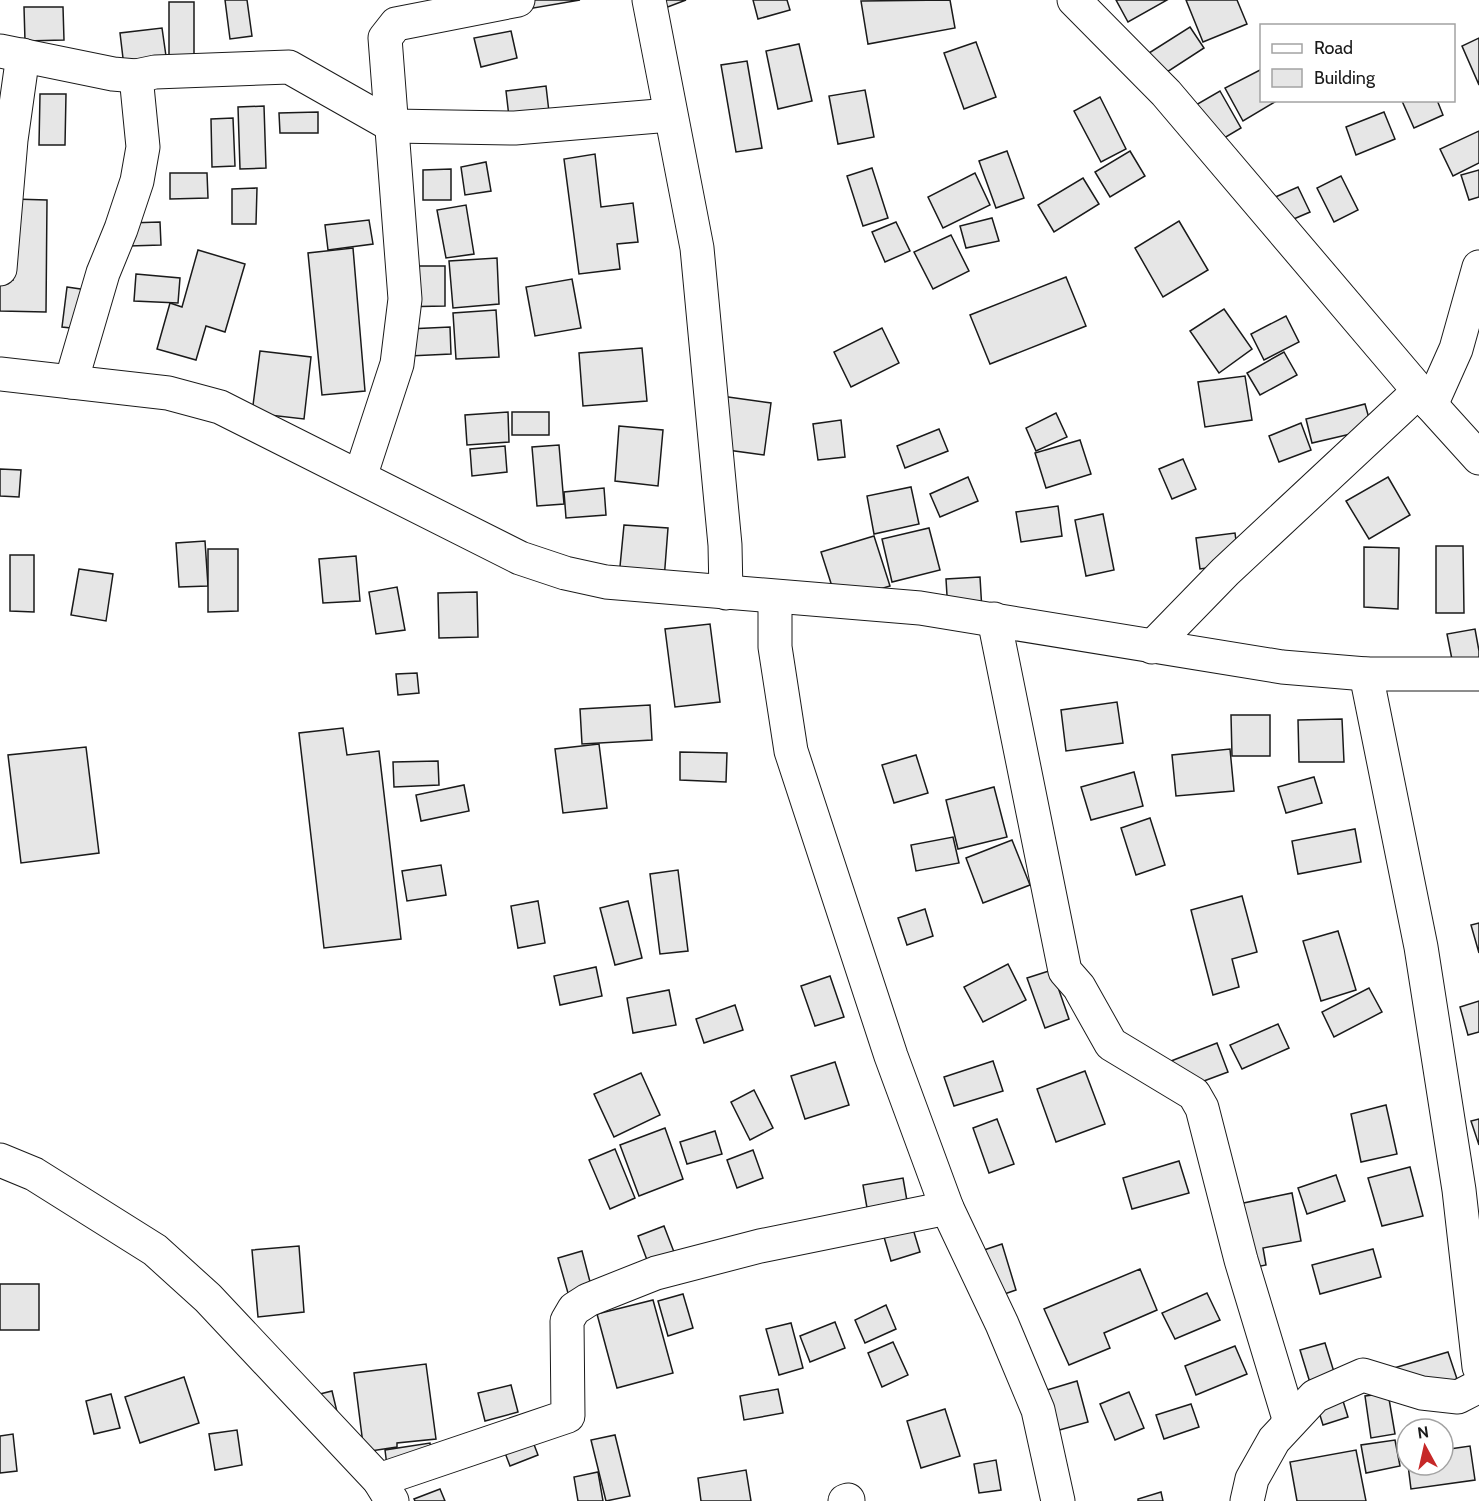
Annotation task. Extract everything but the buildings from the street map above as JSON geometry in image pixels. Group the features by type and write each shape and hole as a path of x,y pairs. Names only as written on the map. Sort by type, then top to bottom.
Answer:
{"street":[{"path":"360,477 397,364 404,310 393,126 385,38 393,26 518,0"},
{"path":"649,0 697,248 725,545 726,593"},
{"path":"1074,0 1166,93 1425,398 1479,458"},
{"path":"0,270 11,140 12,53 96,71 136,76 155,72 289,67 393,126 515,128 670,115"},
{"path":"71,382 103,273 121,230 138,173 142,133 136,76"},
{"path":"1152,647 1225,573 1425,398 1455,349 1468,297 1479,267"},
{"path":"0,374 194,398 220,407 520,558 565,573 606,582 775,598 920,608 1282,667 1366,674 1479,674"},
{"path":"775,598 775,647 791,751 891,1056 947,1208 1002,1324 1038,1410 1058,1501"},
{"path":"994,619 1065,971 1079,987 1111,1044 1194,1094 1202,1108 1241,1260 1290,1422"},
{"path":"1366,674 1469,1186 1479,1367"},
{"path":"0,1160 34,1174 155,1250 208,1298 385,1490 568,1416 567,1321 574,1309 588,1300 656,1273 760,1246 947,1208"},
{"path":"1247,1501 1252,1479 1268,1450 1315,1396 1363,1375 1422,1393 1458,1397 1479,1386"}]}
